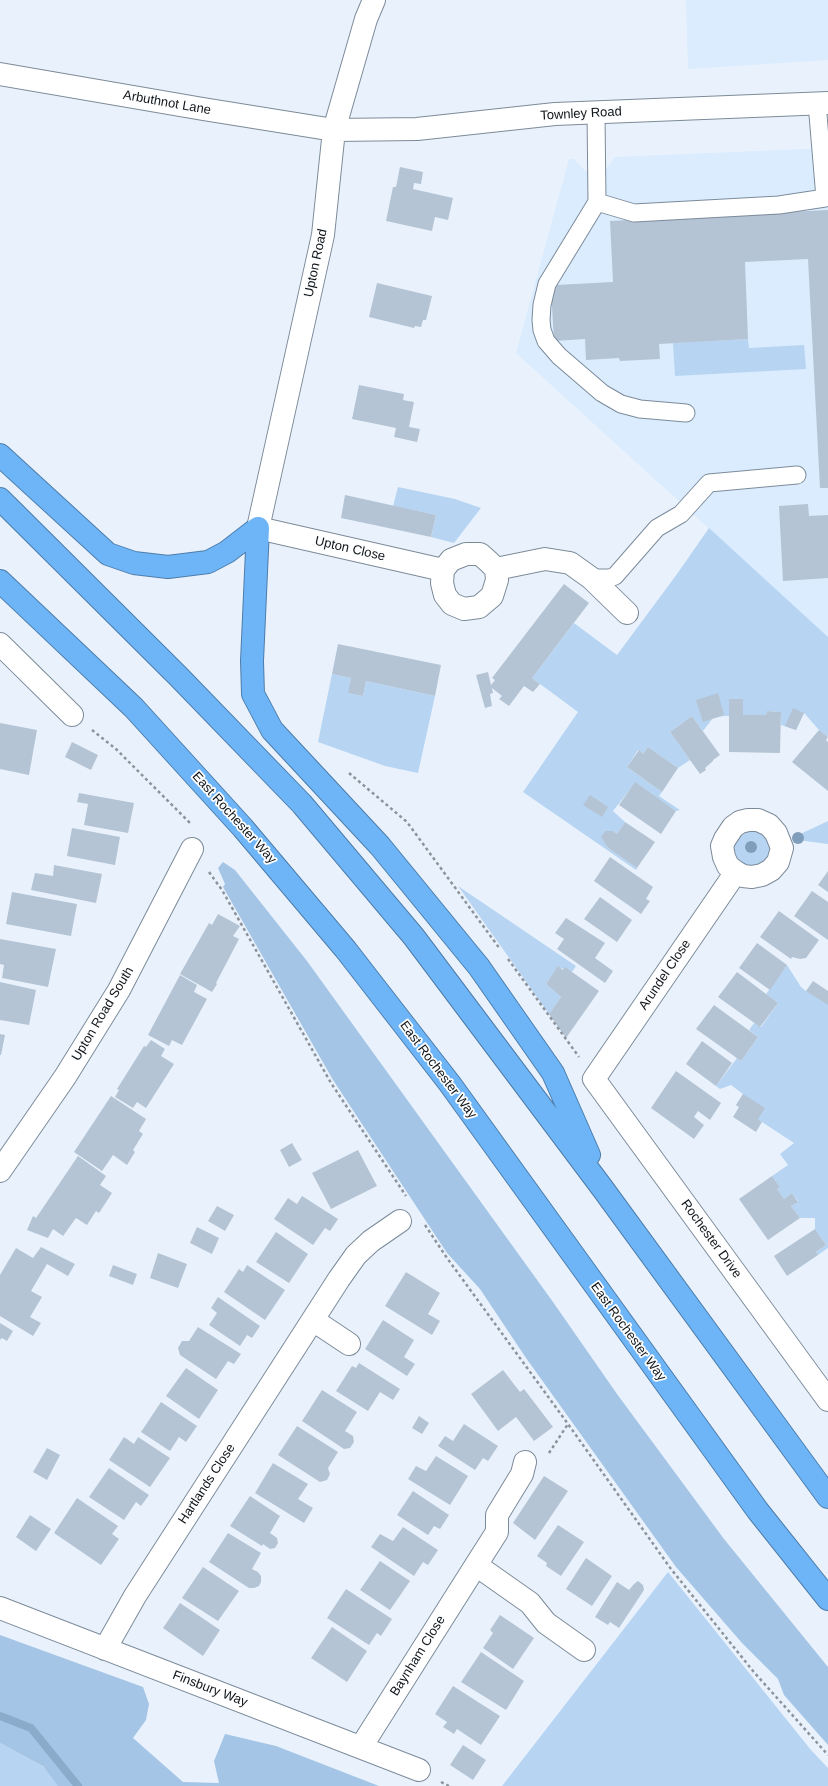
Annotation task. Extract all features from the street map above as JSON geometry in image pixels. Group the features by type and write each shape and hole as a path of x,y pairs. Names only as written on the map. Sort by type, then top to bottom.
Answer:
{"highway":[{"path":"0,455 108,554 134,563 168,567 208,562 227,552 258,528"},
{"path":"0,499 178,676 302,804 414,937 603,1188 828,1497"},
{"path":"258,528 252,661 253,694 272,730 380,846 479,967 553,1074 603,1188"},
{"name":"East Rochester Way","path":"0,581 134,708 243,828 346,950 450,1084 758,1511 828,1599"}],"street":[{"name":"Upton Road","path":"258,528 323,235 334,130 366,19 374,0"},
{"name":"Arbuthnot Lane","path":"0,74 334,130"},
{"name":"Townley Road","path":"334,130 417,129 554,114 823,103"},
{"name":"Upton Close","path":"258,528 443,570"},
{"path":"466,554 480,554 496,569 497,580 492,596 478,607 464,609 452,604 445,596 442,583 443,570 451,560 466,554"},
{"path":"496,569 545,559 570,563 591,578 627,613"},
{"path":"0,644 72,715"},
{"name":"Upton Road South","path":"0,1171 65,1077 119,990 192,849"},
{"name":"Arundel Close","path":"594,1079 736,872"},
{"name":"Rochester Drive","path":"594,1079 828,1400"},
{"name":"Hartlands Close","path":"105,1649 135,1596 339,1279 361,1250 371,1241 400,1221"},
{"path":"313,1320 349,1344"},
{"name":"Baynham Close","path":"361,1747 497,1532 497,1515 522,1474 525,1462"},
{"path":"476,1565 530,1603 546,1623 584,1650"},
{"name":"Finsbury Way","path":"0,1608 419,1770"}],"lane":[{"path":"597,202 634,212 779,205 826,198 823,103"},
{"path":"596,113 597,202 547,284 543,299 541,320 542,330 546,341 559,356 597,388 621,404 640,409 686,413"},
{"path":"591,578 610,578 615,576 657,528 682,514 709,483 797,475"}],"path":[{"path":"72,715 116,749 193,826 192,849 222,890 331,1083 408,1200"},
{"path":"347,771 408,822 501,950"},
{"path":"506,957 594,1079"},
{"path":"421,1219 447,1258 564,1418 671,1569 753,1671 828,1755"}],"shaded area":[{"path":"686,0 828,0 828,60 688,69"},
{"path":"828,148 828,637 516,353 569,159 574,159 585,171 605,171 615,157"},
{"path":"748,339 749,348 804,345 806,369 675,376 673,343"},
{"path":"398,487 455,499 481,508 454,543 431,537 436,515 393,506"},
{"path":"709,528 828,637 828,737 819,730 804,713 796,730 781,725 781,712 767,711 766,715 743,715 743,699 729,716 713,718 703,731 692,716 670,732 690,760 678,768 648,747 643,754 638,750 627,767 662,792 659,796 680,810 676,811 635,783 613,811 625,822 617,834 613,831 605,831 602,837 608,848 637,868 636,870 523,792 578,712 532,678 574,623 617,655"},
{"path":"332,674 351,678 349,693 363,696 366,681 435,696 418,773 385,766 318,742"},
{"path":"828,821 828,844 797,840 796,836"},
{"path":"756,831 765,836 769,842 769,856 765,862 756,867 748,867 739,862 735,856 734,845 739,836 745,832"},
{"path":"223,862 235,870 307,961 553,1302 617,1394 724,1539 828,1667 828,1745 784,1695 778,1679 742,1643 676,1567 526,1358 480,1289 447,1253 333,1080 223,887 225,884 218,868"},
{"path":"458,886 576,966 572,972 558,967 546,984 561,997 549,1014"},
{"path":"787,965 801,987 806,991 828,991 828,1248 818,1255 816,1252 826,1245 815,1229 815,1218 800,1218 791,1206 798,1201 792,1193 784,1199 777,1189 780,1187 772,1176 788,1165 780,1154 794,1143 736,1105 743,1094 731,1085 720,1089 716,1086 737,1058 741,1061 758,1037 749,1030 754,1023 761,1027 778,1003 766,994"},
{"path":"668,1572 811,1750 828,1768 828,1786 502,1786"},
{"path":"0,1635 143,1687 149,1704 146,1720 133,1738 183,1782 219,1783 214,1761 225,1734 276,1746 379,1786 58,1786 44,1767 0,1743"},
{"path":"0,1743 78,1786 0,1786"}],"building":[{"path":"400,167 423,172 421,184 414,183 413,189 453,198 448,220 435,217 432,231 386,221 393,187 396,187"},
{"path":"828,210 828,488 820,488 808,259 745,262 748,339 659,344 660,359 620,361 619,358 586,360 585,339 554,341 551,289 556,285 613,282 610,221"},
{"path":"377,283 432,296 426,320 423,320 421,327 415,326 414,328 369,317"},
{"path":"359,385 404,394 403,400 414,402 409,427 420,429 417,442 394,437 396,428 352,419"},
{"path":"345,495 436,515 431,537 341,518"},
{"path":"808,504 809,516 828,515 828,578 783,581 779,506"},
{"path":"564,584 589,603 532,678 540,684 533,692 524,686 509,706 499,699 502,696 492,688 493,693 490,694 492,706 485,708 476,675 488,672 491,685 495,680 492,678"},
{"path":"338,644 441,665 435,696 366,681 363,696 348,693 351,678 332,674"},
{"path":"718,693 724,715 703,722 696,700"},
{"path":"729,699 743,699 743,715 766,715 767,711 781,712 780,753 729,752"},
{"path":"793,708 804,713 796,730 785,726"},
{"path":"692,716 720,755 705,768 706,770 700,774 670,732"},
{"path":"0,723 37,730 29,775 0,769"},
{"path":"819,730 828,737 826,740 828,742 828,791 792,762"},
{"path":"72,742 98,755 91,770 65,757"},
{"path":"648,747 678,768 662,792 627,767 639,750 643,754"},
{"path":"635,782 676,811 661,834 619,805"},
{"path":"79,793 134,803 128,833 84,825 88,804 77,802"},
{"path":"590,795 608,807 602,817 583,805"},
{"path":"625,822 655,842 637,868 608,848 601,837 605,831 613,831 617,834"},
{"path":"72,828 120,837 115,865 67,856"},
{"path":"610,857 653,887 646,899 650,901 641,914 594,881"},
{"path":"54,865 102,874 96,903 31,890 35,873 53,876"},
{"path":"828,871 828,892 818,885"},
{"path":"812,891 828,902 828,940 794,916"},
{"path":"12,892 77,904 71,936 6,924"},
{"path":"600,897 632,920 617,942 584,919"},
{"path":"779,911 819,940 806,958 800,959 792,957 791,959 760,937"},
{"path":"218,914 240,926 233,936 239,939 212,992 180,974 209,923 212,925"},
{"path":"566,918 605,943 595,958 613,971 605,983 557,949 564,939 555,933"},
{"path":"0,939 56,949 48,987 2,978 4,965 0,964"},
{"path":"757,943 787,965 770,990 739,968"},
{"path":"558,966 563,970 565,967 599,991 566,1038 549,1014 561,997 546,984"},
{"path":"737,972 778,1003 760,1027 718,997"},
{"path":"180,975 197,985 194,992 207,999 182,1045 172,1040 169,1046 148,1035"},
{"path":"813,981 828,991 828,1005 806,991"},
{"path":"0,982 36,990 29,1025 0,1020"},
{"path":"714,1005 758,1037 741,1061 696,1029"},
{"path":"0,1034 5,1035 1,1055 0,1055"},
{"path":"151,1040 165,1049 161,1056 174,1064 146,1108 137,1102 133,1108 115,1097 119,1090 117,1089 144,1046 146,1047"},
{"path":"702,1041 732,1063 716,1086 686,1064"},
{"path":"676,1071 721,1103 710,1120 698,1111 694,1117 704,1125 694,1139 651,1108"},
{"path":"743,1094 765,1108 758,1119 762,1122 756,1132 733,1117 739,1107 736,1105"},
{"path":"111,1096 146,1119 139,1131 143,1134 133,1150 135,1152 127,1165 113,1155 102,1171 74,1152"},
{"path":"292,1143 302,1160 289,1167 280,1150"},
{"path":"358,1150 377,1186 331,1209 312,1173"},
{"path":"78,1156 106,1176 100,1185 112,1193 99,1213 96,1211 87,1225 76,1218 63,1236 53,1229 48,1238 27,1230 33,1216 36,1218"},
{"path":"772,1176 780,1187 777,1189 784,1199 792,1193 798,1202 791,1206 800,1218 768,1240 739,1199"},
{"path":"302,1196 338,1219 330,1231 325,1228 313,1245 274,1219 288,1198 297,1204"},
{"path":"217,1206 234,1215 225,1231 208,1221"},
{"path":"197,1227 219,1238 212,1254 190,1243"},
{"path":"815,1229 826,1245 816,1252 818,1255 787,1276 774,1256"},
{"path":"276,1232 308,1254 289,1283 256,1262"},
{"path":"41,1247 75,1264 68,1276 47,1264 31,1291 42,1297 30,1317 41,1323 33,1336 0,1316 0,1275 16,1248 33,1258"},
{"path":"158,1253 187,1264 178,1288 150,1278"},
{"path":"113,1265 137,1274 133,1285 109,1276"},
{"path":"247,1265 285,1290 265,1320 224,1292 239,1269 243,1272"},
{"path":"406,1272 440,1293 428,1314 440,1321 432,1335 385,1306"},
{"path":"218,1297 260,1326 252,1338 247,1335 240,1346 209,1325 217,1313 211,1308"},
{"path":"383,1320 414,1340 404,1357 415,1364 407,1376 365,1349"},
{"path":"0,1323 13,1331 7,1341 2,1338 0,1340"},
{"path":"198,1327 241,1354 234,1364 228,1361 216,1379 180,1355 178,1348 182,1341 189,1341"},
{"path":"359,1363 400,1389 393,1400 380,1392 368,1411 336,1391 352,1366 356,1368"},
{"path":"186,1368 218,1390 199,1419 166,1396"},
{"path":"503,1370 520,1392 524,1389 553,1427 534,1441 516,1417 498,1431 471,1394"},
{"path":"322,1390 357,1412 345,1431 353,1436 354,1442 350,1448 344,1449 302,1421"},
{"path":"161,1402 197,1426 186,1442 179,1437 170,1451 141,1432"},
{"path":"419,1416 429,1423 422,1434 412,1428"},
{"path":"464,1424 498,1446 488,1461 483,1458 475,1470 438,1446 445,1436 453,1441"},
{"path":"297,1426 338,1452 328,1468 330,1474 327,1480 320,1482 278,1455"},
{"path":"124,1437 134,1444 138,1437 170,1458 150,1487 109,1460"},
{"path":"47,1448 60,1455 47,1480 33,1472"},
{"path":"436,1456 468,1476 450,1505 408,1479 416,1466 426,1471"},
{"path":"273,1463 308,1484 298,1499 313,1508 304,1523 255,1493"},
{"path":"109,1468 149,1495 141,1506 136,1502 124,1520 89,1497"},
{"path":"544,1476 568,1491 535,1540 513,1523"},
{"path":"413,1491 449,1515 440,1529 434,1526 428,1535 397,1515"},
{"path":"250,1496 280,1516 270,1533 277,1538 278,1543 275,1548 270,1549 263,1544 262,1546 230,1526"},
{"path":"77,1498 118,1526 112,1534 119,1539 101,1565 54,1533"},
{"path":"30,1515 51,1529 36,1551 16,1537"},
{"path":"558,1525 584,1542 561,1576 546,1566 547,1563 537,1556"},
{"path":"403,1527 438,1550 428,1565 423,1562 414,1576 371,1547 380,1534 393,1541"},
{"path":"228,1533 261,1553 252,1569 258,1572 261,1576 259,1586 249,1588 209,1562"},
{"path":"586,1558 612,1576 592,1606 566,1589"},
{"path":"380,1561 410,1581 390,1610 360,1590"},
{"path":"203,1567 239,1591 218,1621 182,1598"},
{"path":"638,1581 643,1585 644,1590 619,1628 610,1622 608,1625 595,1617 617,1582 629,1590"},
{"path":"346,1589 392,1619 381,1636 377,1633 369,1645 327,1618"},
{"path":"180,1603 220,1630 203,1656 163,1628"},
{"path":"500,1615 534,1638 513,1669 483,1648 493,1633 490,1630"},
{"path":"332,1627 367,1651 347,1682 311,1658"},
{"path":"481,1652 524,1681 506,1710 461,1682"},
{"path":"453,1686 500,1716 481,1745 457,1729 454,1734 443,1727 447,1722 435,1714"},
{"path":"463,1745 486,1760 473,1780 450,1765"}],"waterway":[{"path":"0,1716 31,1728 78,1786"}]}
